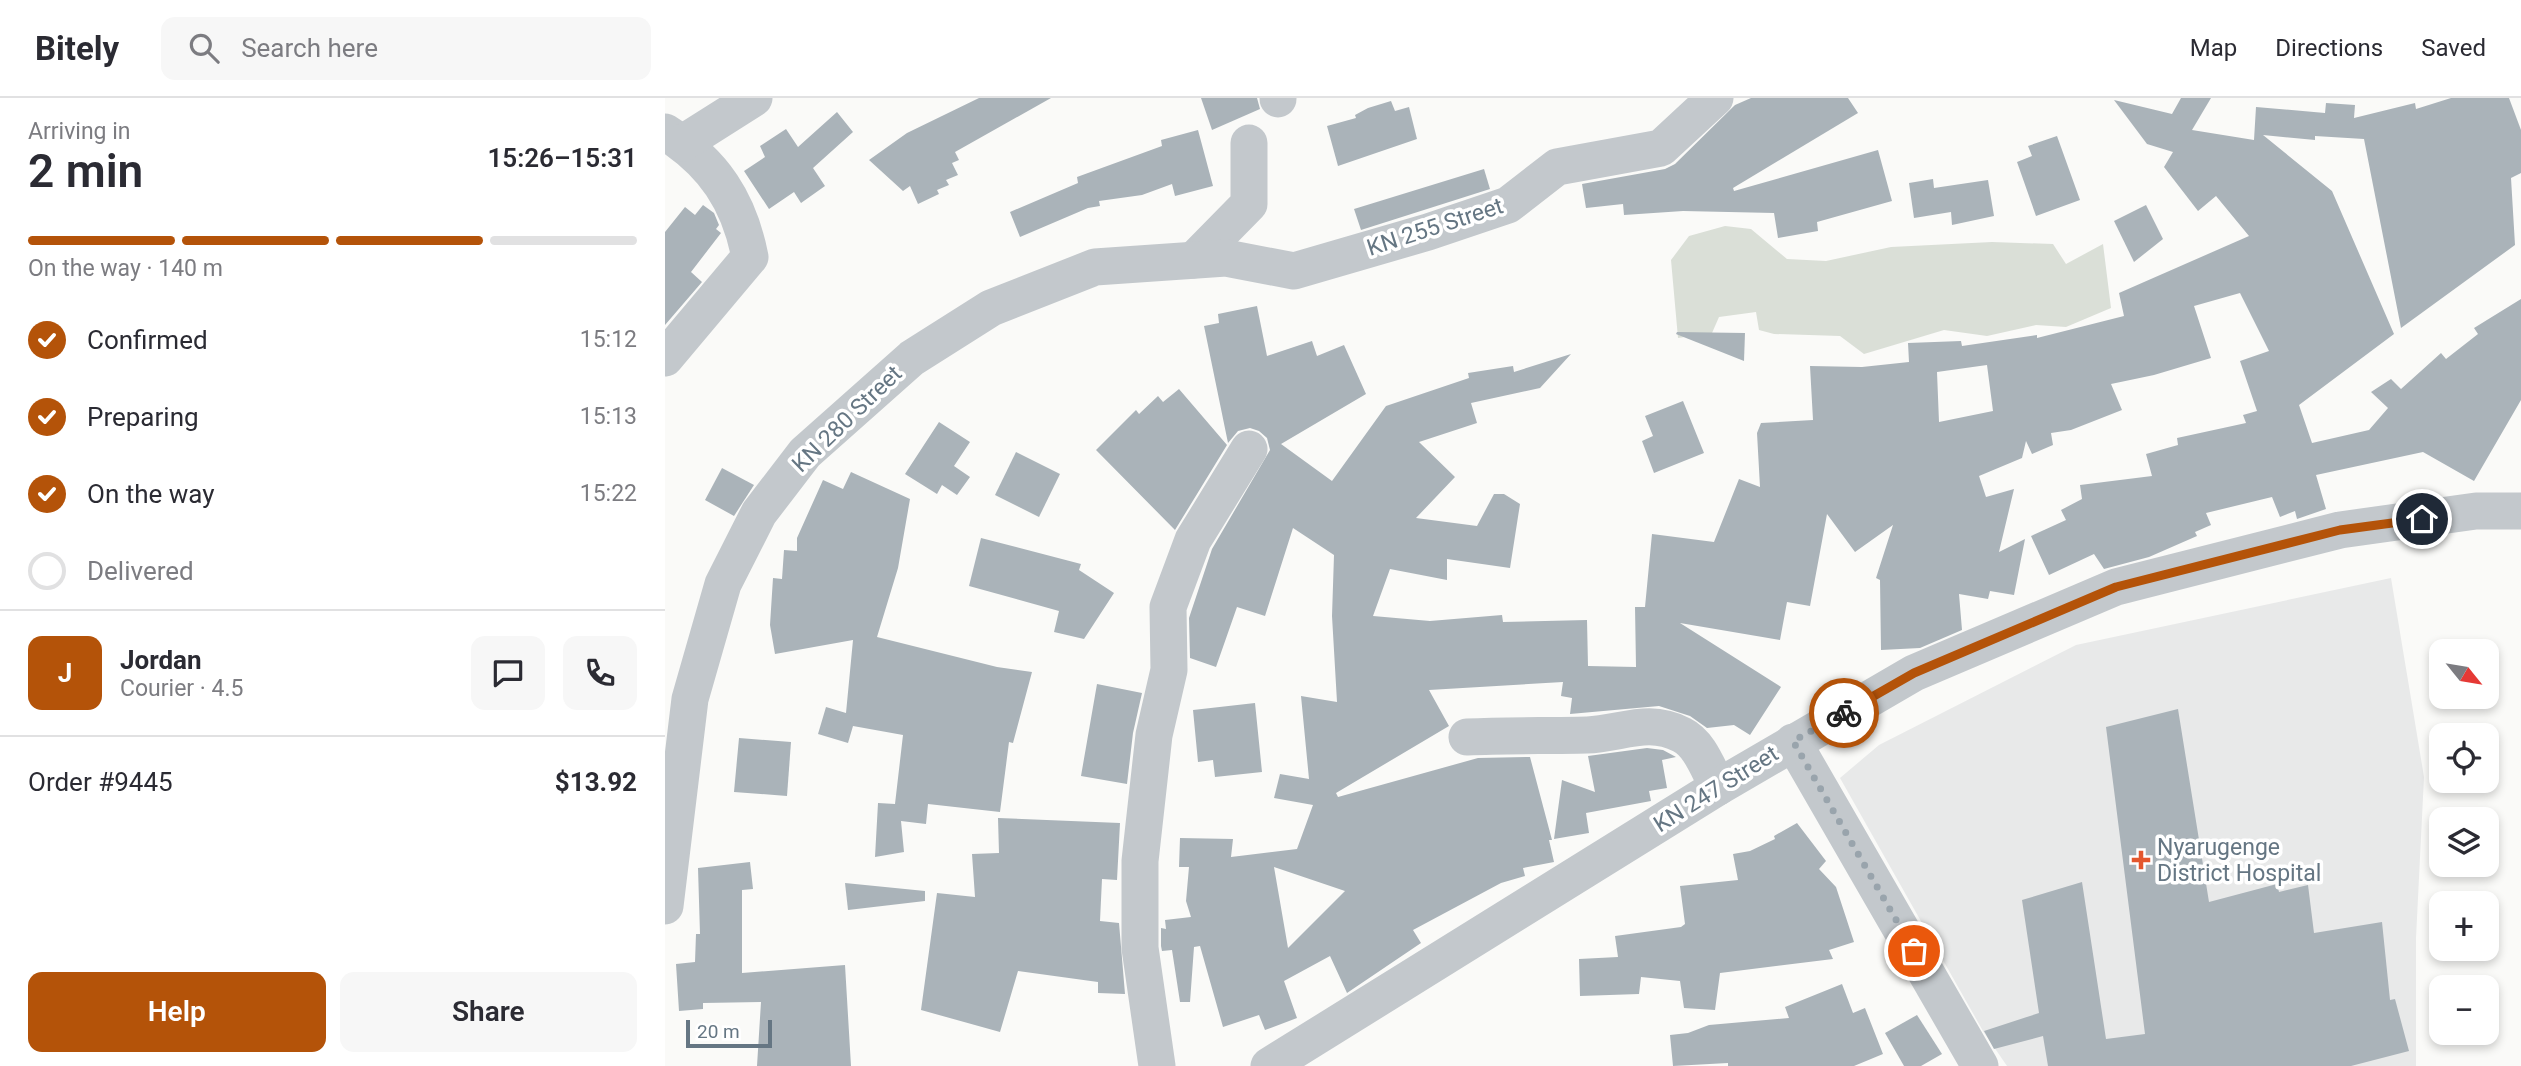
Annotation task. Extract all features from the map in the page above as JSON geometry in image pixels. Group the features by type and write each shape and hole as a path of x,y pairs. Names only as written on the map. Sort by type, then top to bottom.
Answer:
{"street":[{"path":"665,358 750,257 743,223 729,196 708,167 674,138 754,98"},
{"name":"KN 255 Street","path":"1294,271 1428,232 1508,205 1557,167 1661,148 1715,98"},
{"path":"1194,260 1249,204 1248,143"},
{"name":"KN 280 Street","path":"665,906 689,699 723,584 759,513 806,453 912,358 991,308 1095,267 1226,258 1294,271"},
{"path":"1157,1066 1140,948 1139,861 1154,735 1169,670 1168,607 1193,540 1249,449"},
{"name":"KN 247 Street","path":"1269,1066 1793,741 1914,673 2116,587 2340,530 2476,511 2521,512"},
{"path":"1468,737 1586,735 1635,726 1656,726 1682,735 1693,743 1718,787"},
{"path":"1793,741 1980,1066"}],"shaded area":[{"path":"1725,226 1751,229 1787,259 1826,261 1891,247 1992,242 2053,244 2066,264 2103,244 2111,308 2066,327 2036,325 1987,336 1944,330 1864,354 1840,336 1774,334 1759,330 1756,312 1719,317 1712,333 1678,338 1671,260 1689,236"},
{"path":"2391,578 2424,777 2416,938 2416,1066 2007,1066 1983,1031 1840,778 1879,745 2076,645"}],"building":[{"path":"979,98 1051,98 955,152 959,160 952,163 958,175 946,180 949,185 937,190 939,194 918,204 910,186 903,191 869,160 907,133"},
{"path":"1201,98 1257,98 1260,109 1212,130"},
{"path":"1751,98 1848,98 1858,113 1733,188 1734,191 1878,150 1892,201 1817,222 1818,231 1778,238 1774,213 1683,211 1624,215 1623,204 1586,208 1582,184 1665,169 1675,164 1735,105"},
{"path":"2181,98 2211,98 2192,130 2254,140 2256,107 2325,113 2326,103 2355,105 2354,118 2415,103 2416,109 2451,98 2509,98 2521,130 2521,173 2511,178 2515,245 2401,328 2364,139 2315,136 2315,140 2263,135 2332,191 2394,334 2299,405 2312,443 2369,430 2388,408 2371,392 2391,379 2401,389 2441,353 2446,359 2478,334 2474,328 2521,299 2521,400 2474,481 2423,452 2316,475 2326,509 2297,519 2295,511 2280,517 2272,497 2206,513 2211,525 2195,532 2197,536 2149,557 2104,569 2094,554 2049,575 2031,536 2066,520 2061,510 2082,499 2080,485 2152,476 2146,454 2178,445 2177,438 2246,423 2243,415 2257,411 2240,361 2269,351 2240,293 2194,306 2211,358 2154,375 2111,384 2122,410 2071,430 2051,433 2053,445 2032,454 2026,441 2022,458 1979,476 1986,497 2014,489 1999,552 2025,539 2014,595 1990,591 1988,599 1959,594 1962,630 1920,648 1881,650 1880,580 1876,578 1893,525 1855,552 1827,514 1810,606 1787,602 1780,640 1680,623 1781,687 1750,735 1734,725 1707,728 1690,716 1659,706 1570,714 1572,698 1561,696 1563,682 1429,690 1449,726 1336,793 1338,797 1478,758 1530,757 1552,840 1549,840 1554,862 1523,868 1525,876 1501,883 1413,930 1421,943 1347,993 1330,956 1284,981 1297,1018 1265,1030 1259,1015 1223,1027 1200,946 1194,947 1190,1002 1180,1002 1172,950 1162,951 1161,928 1166,929 1165,920 1191,917 1186,901 1189,867 1179,867 1180,838 1233,839 1231,857 1297,849 1313,805 1274,798 1280,774 1309,779 1301,696 1337,702 1332,616 1334,555 1293,528 1265,616 1237,607 1216,667 1190,658 1189,618 1212,549 1270,450 1267,438 1250,428 1238,431 1228,443 1204,326 1219,323 1218,314 1257,306 1267,356 1312,341 1317,356 1344,345 1366,394 1281,444 1332,481 1386,406 1469,378 1468,373 1513,366 1514,372 1571,354 1540,388 1471,403 1477,423 1419,442 1455,477 1416,518 1477,526 1494,494 1504,494 1520,504 1510,568 1447,559 1447,580 1390,569 1373,616 1430,621 1502,615 1503,622 1587,620 1588,666 1636,667 1635,607 1645,607 1652,534 1714,542 1739,479 1760,487 1757,433 1761,423 1813,420 1810,366 1862,367 1909,362 1908,343 1961,341 1962,346 2037,335 2037,338 2124,316 2119,293 2249,236 2216,196 2198,211 2164,167 2173,152 2147,144 2114,100 2172,114","holes":["1987,365 1993,411 1939,422 1937,372","1274,867 1345,891 1288,948"]},
{"path":"1391,101 1395,111 1409,107 1417,139 1338,166 1327,126 1356,118 1355,115 1368,108"},
{"path":"837,112 853,132 813,168 825,186 801,203 794,192 769,209 744,171 765,157 760,146 786,129 798,147"},
{"path":"1198,130 1213,186 1175,196 1172,184 1142,195 1099,201 1100,206 1088,208 1020,237 1010,212 1078,183 1077,177 1162,146 1161,140"},
{"path":"2057,136 2080,200 2036,216 2017,162 2032,156 2028,146"},
{"path":"1484,169 1490,189 1361,230 1354,209"},
{"path":"1933,179 1934,188 1988,180 1994,216 1952,225 1951,212 1914,218 1909,183"},
{"path":"703,205 714,213 719,225 716,229 721,233 691,272 702,282 665,325 665,232 685,207 695,215"},
{"path":"2146,205 2163,239 2134,262 2114,221"},
{"path":"1745,333 1744,361 1676,334"},
{"path":"1179,389 1227,445 1175,530 1096,450 1136,410 1139,414 1158,396 1163,402"},
{"path":"1683,401 1704,453 1654,473 1642,441 1653,436 1645,416"},
{"path":"939,422 970,442 954,466 970,477 957,495 942,485 937,494 905,474"},
{"path":"1016,452 1060,474 1039,517 995,495"},
{"path":"722,468 754,485 734,516 705,500"},
{"path":"851,472 910,499 898,568 877,637 997,667 1032,672 1013,743 1009,742 1000,812 928,804 926,824 901,821 904,852 875,857 878,803 895,804 903,735 853,726 848,743 818,734 826,707 846,713 853,640 775,654 770,625 773,578 782,579 784,550 797,551 797,538 823,480 843,489"},
{"path":"981,538 1081,564 1079,570 1114,593 1084,639 1054,632 1059,611 969,586"},
{"path":"1097,684 1142,693 1133,733 1127,784 1081,776"},
{"path":"1255,703 1262,772 1215,777 1213,760 1198,762 1193,710"},
{"path":"2178,709 2209,902 2277,884 2279,892 2308,885 2314,933 2382,922 2390,1000 2395,999 2409,1051 2351,1066 2048,1066 2043,1036 1994,1049 1984,1031 2039,1013 2022,900 2082,882 2106,1039 2145,1034 2106,727"},
{"path":"739,738 791,742 787,796 734,792"},
{"path":"1647,748 1663,750 1676,757 1662,760 1667,788 1649,791 1651,801 1586,813 1589,833 1554,839 1562,780 1595,792 1588,756"},
{"path":"998,818 1120,823 1117,880 1102,879 1100,921 1119,923 1125,994 1098,993 1098,982 1018,971 1000,1032 921,1010 937,893 975,897 972,854 999,853"},
{"path":"1797,823 1826,861 1819,869 1836,887 1854,942 1829,950 1833,959 1720,973 1715,1010 1684,1008 1680,981 1641,977 1639,994 1580,996 1579,959 1618,957 1615,936 1681,927 1685,924 1680,886 1738,880 1733,854 1750,851 1775,839 1774,836"},
{"path":"750,862 753,889 742,890 742,973 845,965 851,1066 757,1066 761,1002 703,1003 703,1009 679,1011 676,964 695,962 696,934 700,934 698,868"},
{"path":"845,883 925,891 925,901 848,910"},
{"path":"1842,984 1853,1013 1865,1008 1883,1054 1854,1066 1728,1066 1728,1063 1673,1066 1670,1035 1688,1033 1709,1025 1789,1018 1785,1007"},
{"path":"1917,1015 1942,1054 1921,1066 1904,1066 1885,1033"}],"way so far":[{"path":"1844,713 1793,741 1914,951"}],"place":[{"name":"Nyarugenge District Hospital","path":"2141,860"}],"route":[{"path":"1844,713 1914,673 2116,587 2340,530 2422,519"}]}
